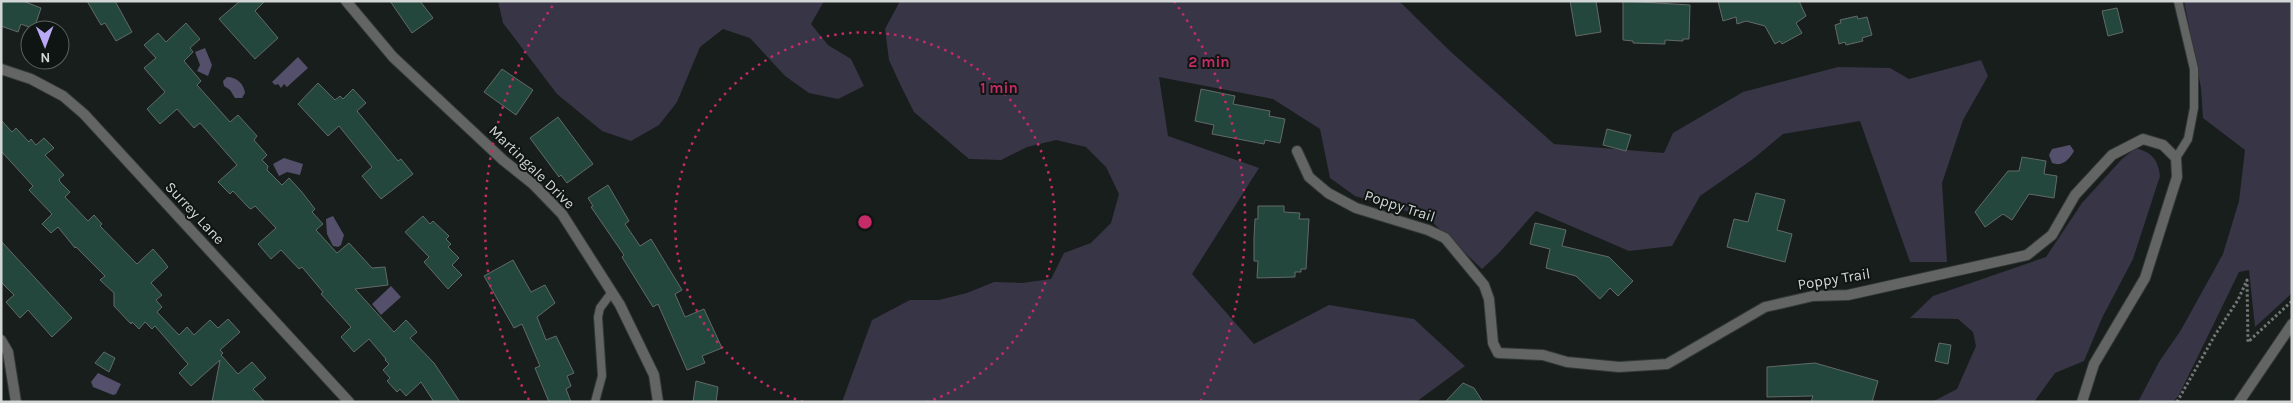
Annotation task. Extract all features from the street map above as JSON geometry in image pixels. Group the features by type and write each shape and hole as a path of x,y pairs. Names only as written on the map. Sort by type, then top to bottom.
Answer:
{"street":[{"name":"Martingale Drive","path":"346,1 393,57 503,160 533,184 562,214 612,292 654,375 658,402"},
{"name":"Surrey Lane","path":"1,69 30,79 63,96 84,114 349,402"},
{"name":"Poppy Trail","path":"1297,151 1309,177 1328,194 1356,208 1428,230 1445,238 1484,285 1489,299 1493,343 1498,353 1543,355 1568,362 1620,367 1667,364 1765,306 1813,296 1848,294 2027,255 2052,235 2075,196 2112,155 2143,139 2164,145 2176,158"},
{"path":"2082,402 2094,364 2145,278 2177,177 2176,158"},
{"path":"2239,402 2292,324"},
{"path":"1,340 8,352 16,402"}],"lane":[{"path":"2176,158 2188,139 2194,108 2194,69 2178,1"},
{"path":"595,402 602,376 598,317 600,308 612,292"}],"path":[{"path":"2177,402 2214,335 2238,300 2247,280 2248,342 2292,301"}],"shaded area":[{"path":"498,1 824,1 811,24 828,45 851,59 864,86 838,99 809,93 785,76 750,38 723,29 700,47 677,102 659,125 631,141 602,131 557,94 503,23"},
{"path":"900,1 1399,1 1451,52 1554,144 1664,153 1673,133 1743,92 1838,67 1890,68 1909,79 1981,60 1988,76 1963,120 1942,183 1947,262 1910,262 1860,121 1783,134 1753,159 1700,196 1672,246 1629,251 1536,211 1499,253 1482,269 1427,217 1355,196 1330,178 1320,129 1273,99 1159,77 1168,136 1259,168 1192,274 1254,344 1329,305 1414,319 1465,366 1416,402 842,402 872,320 910,300 939,300 967,293 994,282 1022,283 1051,279 1064,253 1091,243 1111,223 1119,194 1106,167 1086,147 1056,140 1027,147 1001,160 969,159 914,112 889,60 885,29"},
{"path":"2184,1 2292,1 2292,293 2255,327 2249,270 2239,272 2179,395 2173,402 2138,402 2159,362 2181,330 2223,254 2239,201 2245,150 2203,118 2201,88"},
{"path":"205,48 212,65 208,76 197,71 200,65 195,52"},
{"path":"298,57 308,68 287,87 284,84 281,88 278,84 275,85 272,82"},
{"path":"227,77 234,78 242,84 245,93 242,98 235,98 230,90 224,86 223,81"},
{"path":"2070,145 2074,151 2067,160 2059,164 2052,163 2049,155 2052,149"},
{"path":"2136,148 2146,152 2156,161 2160,176 2133,259 2102,318 2084,361 2055,373 2034,402 1932,402 1957,389 1976,346 1973,332 1958,319 1910,318 1933,296 2046,257 2082,203 2122,159"},
{"path":"284,158 303,164 300,175 287,172 279,176 273,164"},
{"path":"333,216 344,235 341,245 338,247 333,246 327,234 326,219"},
{"path":"391,286 401,297 381,315 372,304"},
{"path":"98,373 121,384 116,394 113,395 93,387 91,382"}],"building":[{"path":"1,1 23,1 41,8 37,20 20,20 18,32 1,26"},
{"path":"87,1 115,1 132,32 116,41 105,23 101,25"},
{"path":"240,1 265,1 255,11 278,38 255,59 219,19"},
{"path":"390,1 420,1 433,18 412,33"},
{"path":"1570,1 1596,1 1601,32 1576,36"},
{"path":"1623,1 1690,5 1689,39 1683,39 1683,41 1665,40 1665,44 1633,43 1633,41 1623,40"},
{"path":"1718,1 1799,1 1806,16 1796,23 1802,33 1782,44 1780,41 1775,44 1765,26 1746,21 1737,24 1736,17 1723,21"},
{"path":"2117,8 2123,32 2108,36 2102,11"},
{"path":"1857,16 1858,19 1867,17 1872,35 1862,38 1863,41 1846,45 1845,42 1839,44 1835,25 1841,23 1840,20"},
{"path":"186,23 200,39 190,48 193,52 184,61 201,81 197,85 230,122 238,115 257,136 254,140 267,155 262,160 268,166 267,170 282,185 289,178 301,191 315,209 312,212 323,224 316,230 337,253 349,243 372,268 385,267 388,285 355,289 394,332 406,320 417,332 410,338 434,363 460,402 434,402 421,382 406,396 400,389 397,392 387,381 390,378 383,370 389,364 369,339 354,352 341,337 351,327 321,294 323,292 302,267 299,269 281,250 271,259 258,244 276,228 255,206 251,209 249,208 233,191 230,194 218,182 237,165 200,123 194,128 177,109 160,124 147,109 165,92 144,68 156,58 144,45 158,33 166,42"},
{"path":"502,69 533,90 516,115 484,92"},
{"path":"318,83 335,100 340,96 343,99 353,89 366,103 357,111 398,161 401,159 413,174 381,199 362,176 372,167 339,126 328,136 298,104"},
{"path":"1201,89 1235,96 1233,104 1270,111 1269,116 1285,119 1280,143 1265,140 1264,144 1212,134 1214,125 1195,121"},
{"path":"558,117 593,164 567,183 561,175 559,177 530,138"},
{"path":"1,120 12,132 16,128 29,142 31,139 36,145 44,138 54,148 45,155 64,175 59,179 60,182 70,192 65,197 88,221 94,215 102,224 100,226 137,264 153,249 161,258 168,267 151,283 162,295 156,300 162,307 157,312 179,335 187,327 194,335 210,320 218,328 228,319 240,332 220,350 223,353 221,355 238,374 252,362 266,378 253,389 265,402 212,402 220,360 191,386 179,373 188,364 155,326 152,329 145,322 139,329 132,322 131,324 114,306 114,293 100,280 105,276 75,248 58,227 51,233 42,224 52,214 29,190 33,186 1,151"},
{"path":"1607,129 1631,135 1626,151 1603,145"},
{"path":"2022,157 2046,161 2044,174 2057,176 2054,198 2029,194 2012,220 2003,214 1985,227 1975,212 2008,171 2019,171"},
{"path":"608,185 629,221 625,224 640,246 651,239 682,290 675,294 685,317 704,309 722,348 702,356 705,363 687,370 658,304 653,307 622,257 624,255 591,207 593,206 588,198"},
{"path":"1756,193 1785,200 1777,230 1792,234 1785,262 1727,247 1734,219 1748,222"},
{"path":"1258,206 1284,206 1284,212 1300,213 1299,219 1309,219 1306,269 1301,269 1301,272 1295,272 1295,277 1257,278 1258,261 1254,261 1254,239 1255,219 1258,219"},
{"path":"423,216 430,224 433,221 449,236 446,239 451,244 448,247 459,258 452,265 462,275 448,289 424,262 429,257 405,232"},
{"path":"1535,223 1566,230 1562,246 1609,257 1633,281 1618,296 1610,288 1600,299 1576,276 1546,268 1550,249 1530,244"},
{"path":"1,241 72,318 52,337 28,310 20,318 6,302 14,295 1,282"},
{"path":"513,260 531,292 545,285 555,303 537,317 546,340 556,336 574,373 567,376 571,386 566,389 571,402 549,402 535,368 540,366 522,324 514,328 484,276"},
{"path":"1939,343 1951,345 1948,364 1935,361"},
{"path":"104,352 115,358 109,372 95,363"},
{"path":"1815,363 1878,381 1872,402 1811,402 1813,396 1767,397 1767,367"},
{"path":"696,381 718,387 716,402 693,402"},
{"path":"1463,383 1474,388 1483,402 1445,402"}]}
